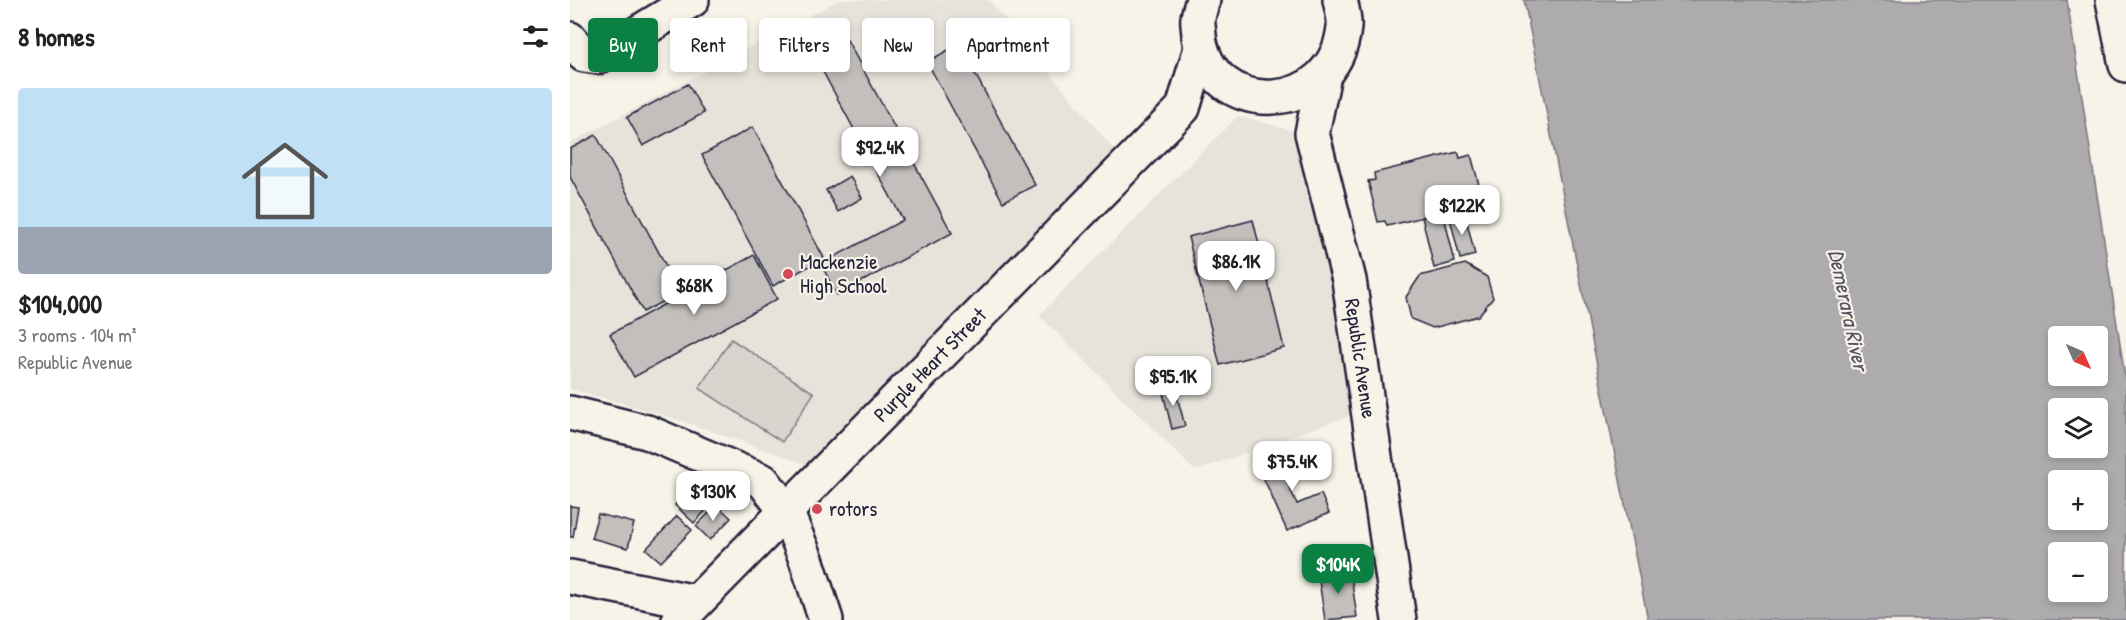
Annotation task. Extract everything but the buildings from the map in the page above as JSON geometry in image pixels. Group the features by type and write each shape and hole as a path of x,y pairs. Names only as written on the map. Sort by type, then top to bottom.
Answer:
{"street":[{"path":"570,39 584,55 598,57 692,0"},
{"path":"1203,0 1197,19 1201,48 1211,67 1226,83 1256,96 1312,133"},
{"path":"1183,108 1256,96 1289,96 1308,88 1324,75 1339,52 1344,25 1340,0"},
{"path":"2113,0 2126,65"},
{"name":"Purple Heart Street","path":"687,611 1183,108 1201,48"},
{"name":"Republic Avenue","path":"1324,75 1312,133 1349,280 1399,620"},
{"path":"570,413 647,432 763,481 786,511 806,560 826,620"},
{"path":"570,577 687,611"}],"shaded area":[{"name":"Mackenzie High School","path":"839,0 989,0 1004,18 946,18 946,72 1049,72 1121,158 814,467 667,416 570,389 570,143 704,72 747,72 747,49 759,43 759,72 850,72 850,18 805,18"},
{"path":"1238,116 1291,130 1333,249 1355,414 1195,471 1039,315"},
{"path":"731,339 814,393 782,442 699,388"}],"water":[{"name":"Demerara River","path":"1524,0 2067,0 2126,383 2126,620 1648,620"}],"place":[{"name":"Mackenzie High School","path":"788,274"},
{"name":"rotors","path":"817,509"}]}
